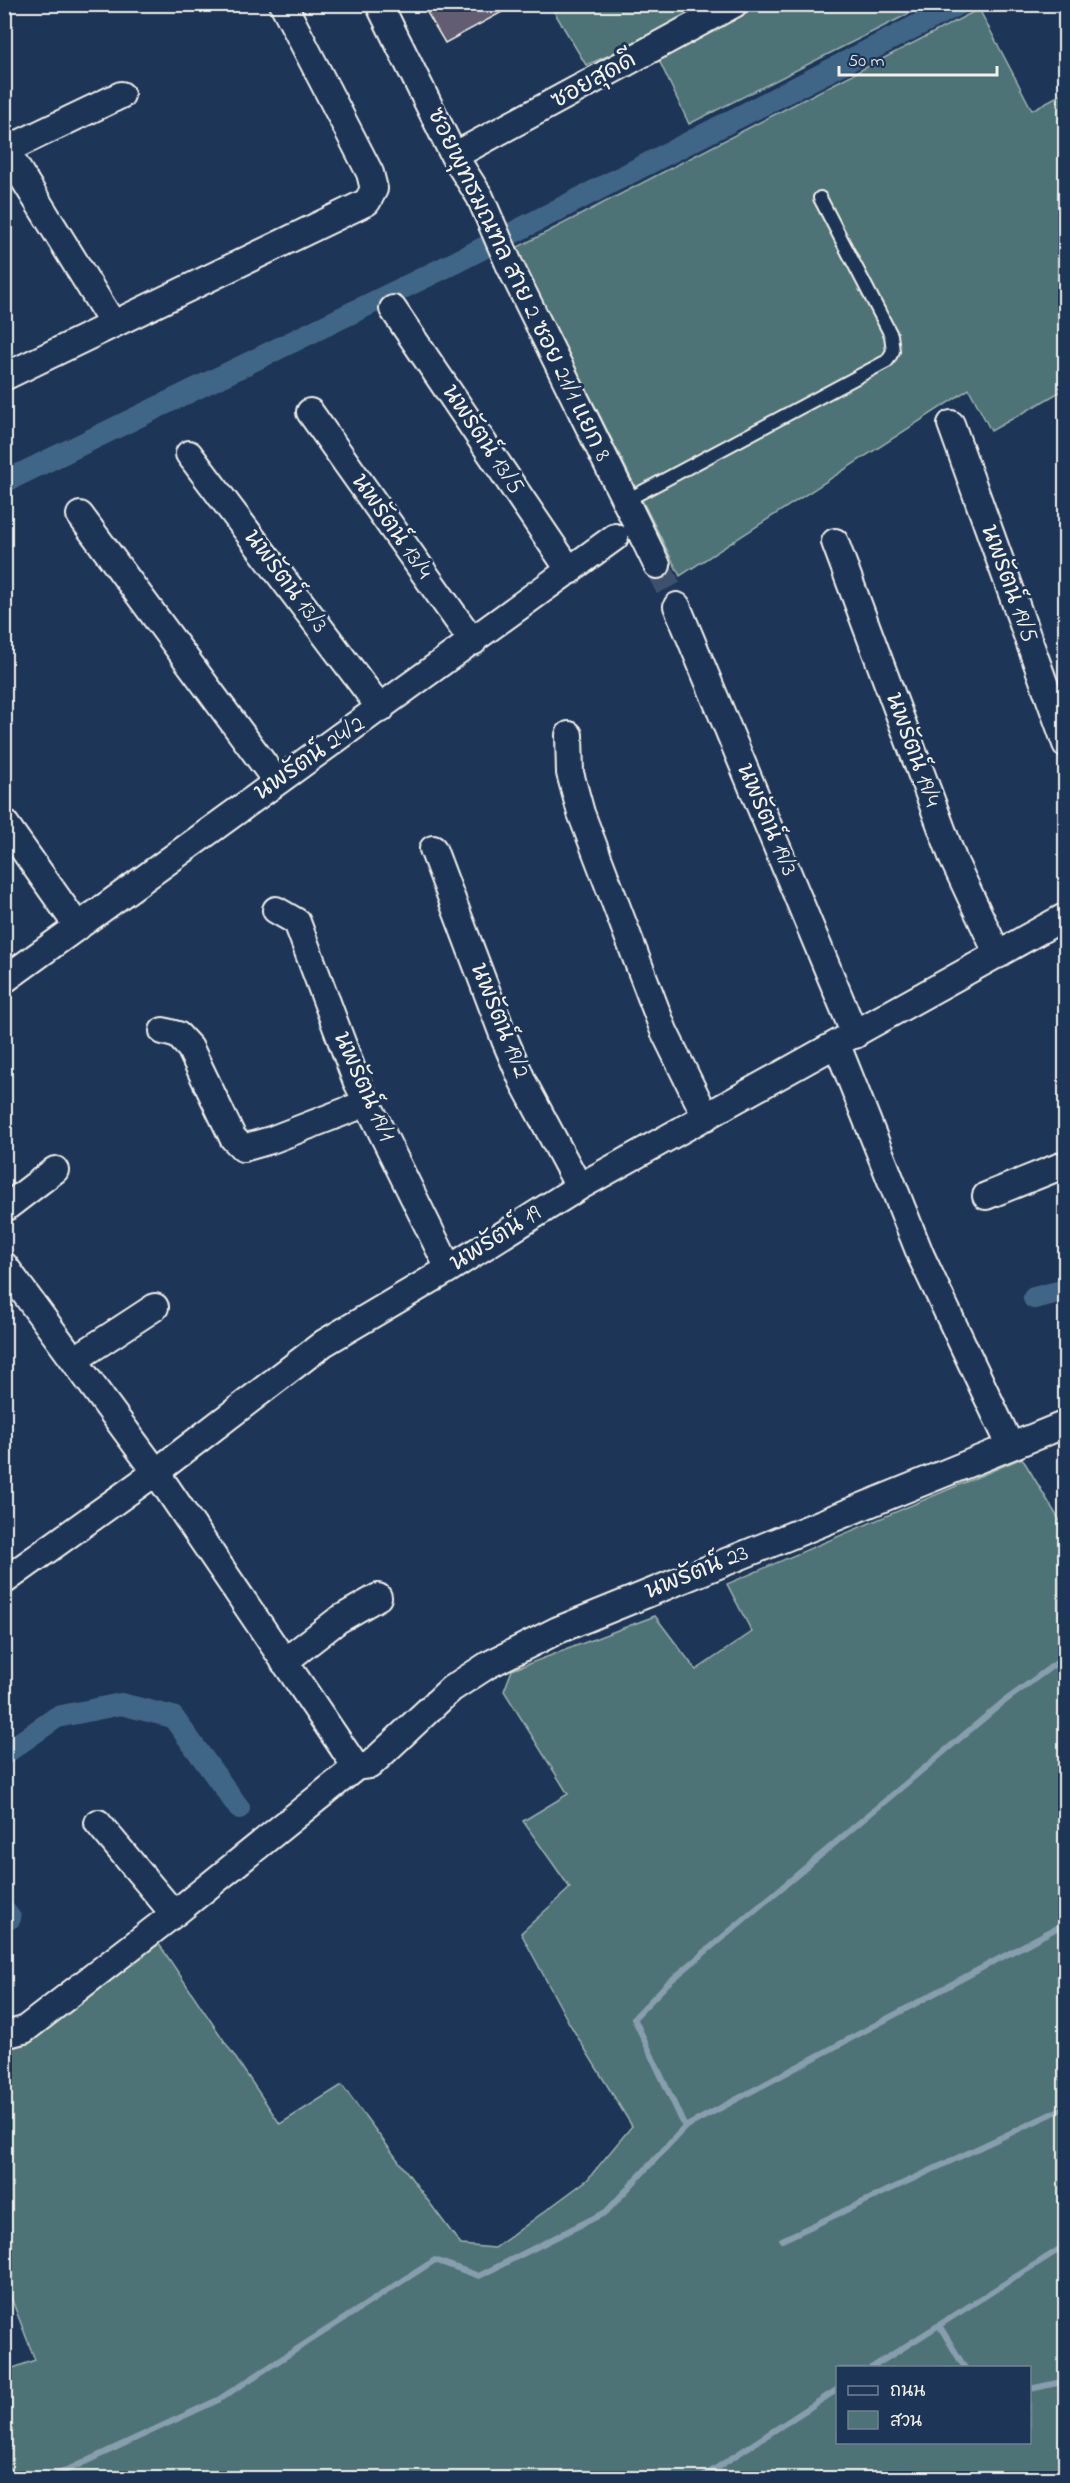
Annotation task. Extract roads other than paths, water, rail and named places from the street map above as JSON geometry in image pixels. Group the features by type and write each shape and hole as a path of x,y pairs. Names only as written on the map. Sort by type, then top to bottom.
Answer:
{"street":[{"path":"4,377 368,202 374,189 370,173 283,4"},
{"name":"ซอยพุทธมณฑล สาย 2 ซอย 21/1 แยก 8","path":"379,4 454,156 480,197 509,264 657,565"},
{"name":"ซอยสุดดี","path":"454,156 734,4"},
{"path":"113,324 5,148 122,95"},
{"name":"นพรัตน์ 13/5","path":"393,309 570,571"},
{"name":"นพรัตน์ 13/4","path":"310,412 473,642"},
{"name":"นพรัตน์ 19/5","path":"951,424 1065,744"},
{"name":"นพรัตน์ 13/3","path":"189,454 381,709"},
{"path":"80,515 277,782"},
{"name":"นพรัตน์ 24/2","path":"4,980 381,709 615,537"},
{"name":"นพรัตน์ 19/4","path":"835,542 953,859 998,956"},
{"name":"นพรัตน์ 19/3","path":"677,606 846,1040 921,1256 1010,1445"},
{"path":"570,735 570,773 581,813 664,1031 706,1117"},
{"path":"4,822 78,927"},
{"name":"นพรัตน์ 19/2","path":"433,849 523,1082 579,1187"},
{"name":"นพรัตน์ 19/1","path":"276,910 297,922 356,1080 449,1269"},
{"name":"นพรัตน์ 19","path":"4,1581 156,1472 324,1343 449,1269 579,1187 998,956 1065,916"},
{"path":"163,1031 178,1035 190,1048 233,1138 243,1148 271,1140 367,1103"},
{"path":"986,1196 1065,1164"},
{"path":"4,1209 55,1170"},
{"path":"4,1265 156,1472 356,1767"},
{"path":"74,1360 154,1307"},
{"name":"นพรัตน์ 23","path":"4,2036 24,2030 174,1914 356,1767 370,1765 451,1689 488,1665 558,1630 1065,1424"},
{"path":"284,1662 338,1620 378,1597"},
{"path":"98,1823 174,1914"}],"lane":[{"path":"625,501 887,361 893,351 891,336 820,198"}],"waterway":[{"path":"4,482 454,263 959,4"},
{"path":"1034,1298 1066,1290"},
{"path":"50,2478 218,2400 435,2260 479,2276 606,2212 685,2127 634,2018 668,1983 1002,1703 1066,1656"},
{"path":"4,1754 57,1717 121,1704 173,1717 239,1808"},
{"path":"4,1910 10,1918"},
{"path":"685,2127 1066,1923"},
{"path":"782,2240 1066,2107"},
{"path":"874,2366 1066,2245"},
{"path":"939,2325 964,2366"},
{"path":"1031,2389 1066,2381"},
{"path":"701,2478 836,2390"}],"tunnel":[{"path":"657,565 677,606"}]}
